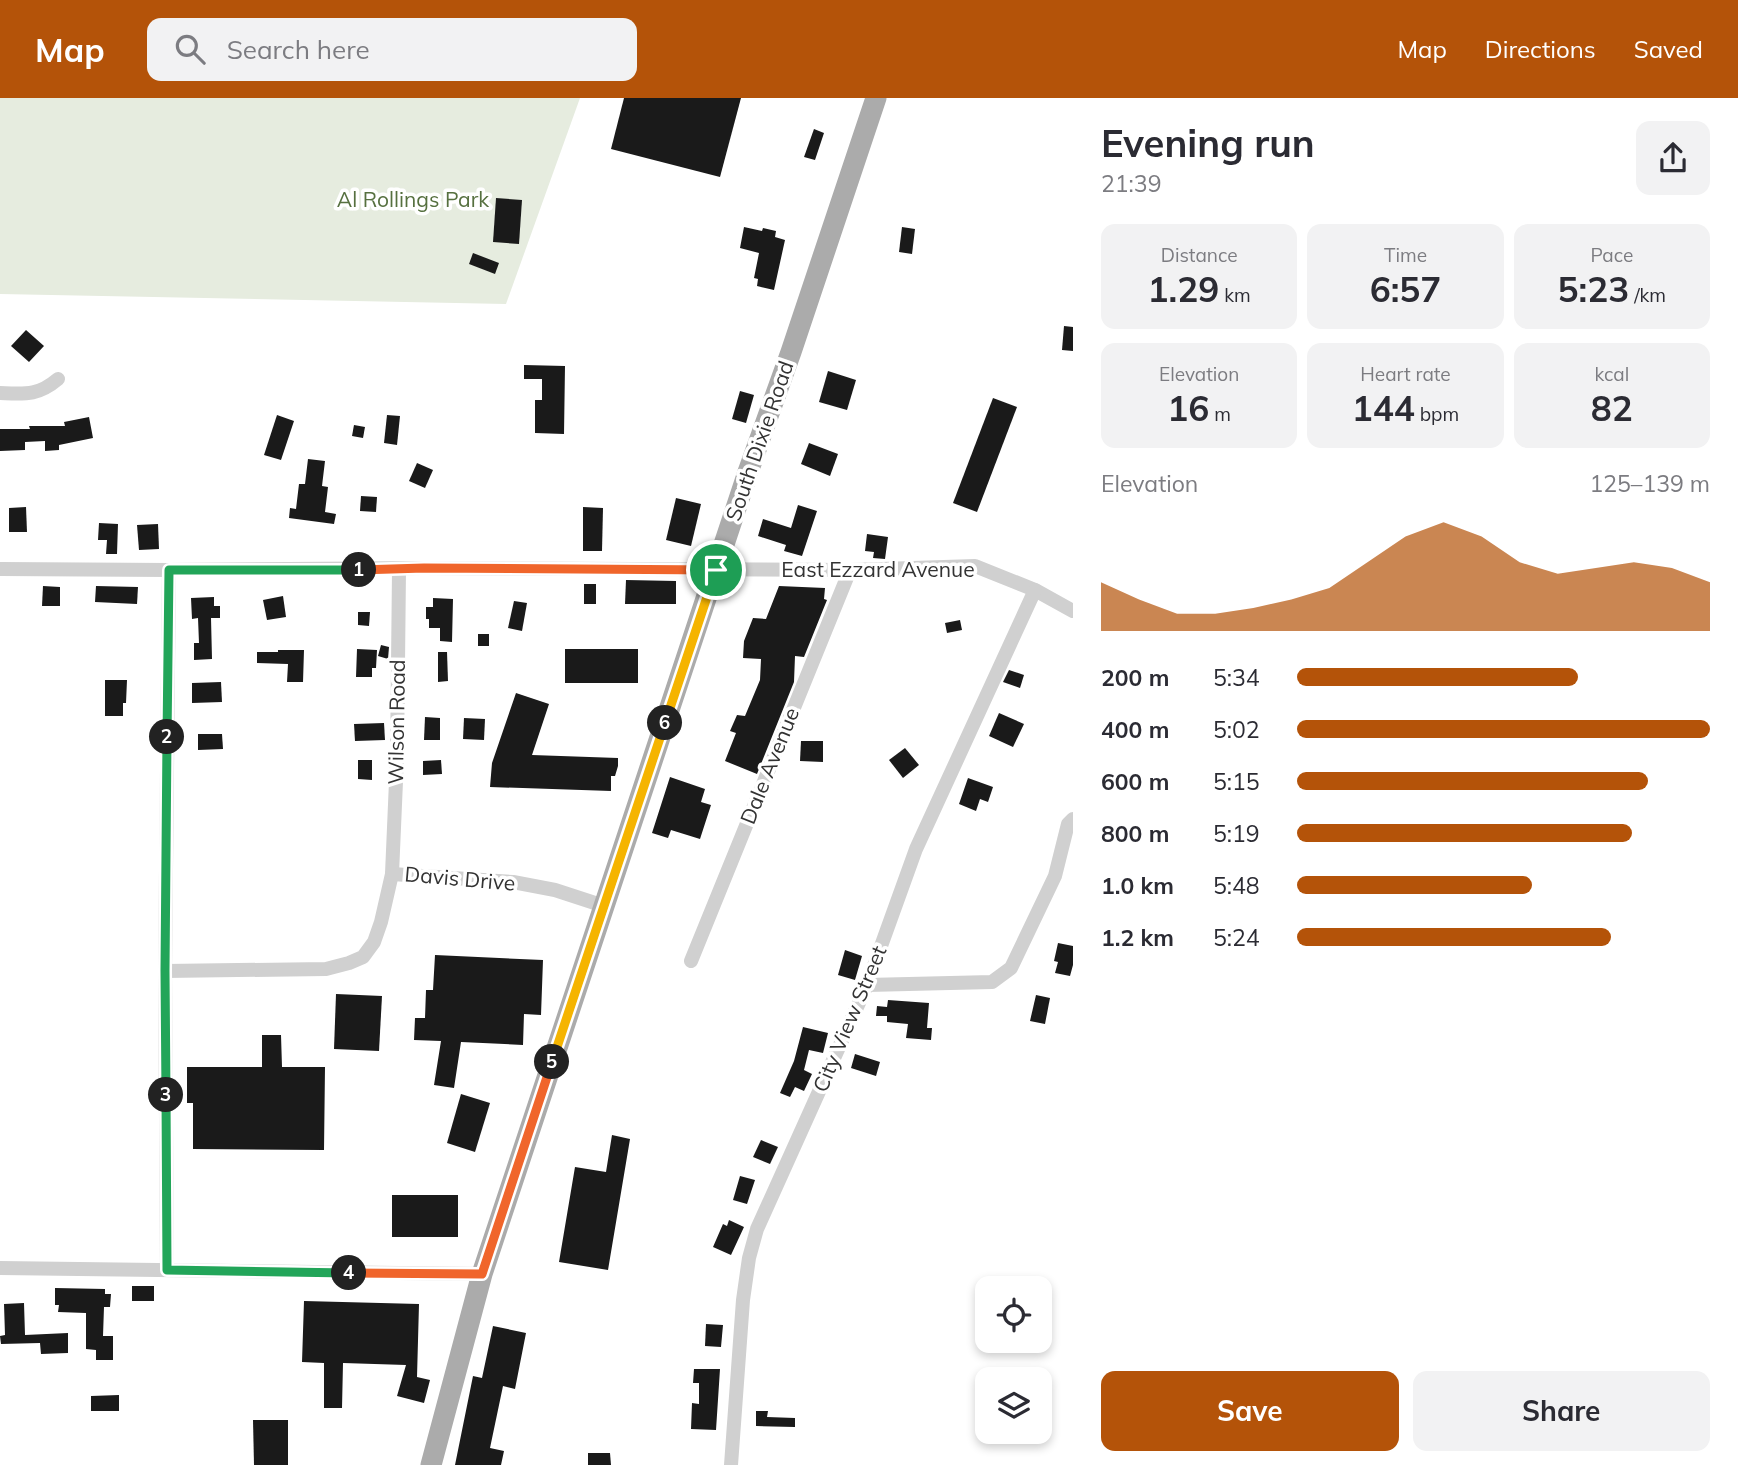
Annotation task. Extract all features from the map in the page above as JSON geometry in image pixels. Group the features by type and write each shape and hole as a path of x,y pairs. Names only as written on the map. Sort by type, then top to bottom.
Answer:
{"main road":[{"name":"South Dixie Road","path":"431,1465 482,1274 748,472 876,98"}],"street":[{"path":"0,393 32,394 46,389 58,379"},
{"name":"East Ezzard Avenue","path":"0,569 850,570 975,566 1035,590 1073,611"},
{"path":"167,1270 165,971 169,570"},
{"name":"Wilson Road","path":"392,874 397,758 399,570"},
{"name":"Dale Avenue","path":"691,961 850,570"},
{"name":"City View Street","path":"731,1465 743,1300 749,1258 757,1229 867,985 916,849 1035,590"},
{"path":"867,985 992,982 1011,968 1055,876 1068,824 1073,819"},
{"name":"Davis Drive","path":"165,971 326,969 349,963 363,957 374,942 392,874 513,882 555,890 604,906"},
{"path":"0,1268 482,1274"}],"green space":[{"name":"Al Rollings Park","path":"0,98 580,98 506,304 0,294"}],"building":[{"path":"624,98 741,98 720,177 611,149"},
{"path":"814,129 824,133 815,160 804,157"},
{"path":"496,198 522,200 519,244 493,242"},
{"path":"744,227 776,231 775,237 785,240 774,290 757,286 758,279 754,278 759,253 740,248"},
{"path":"902,227 915,229 912,254 899,252"},
{"path":"473,253 499,263 495,274 469,264"},
{"path":"1064,326 1073,327 1073,351 1062,350"},
{"path":"26,330 44,346 29,362 11,346"},
{"path":"524,365 565,366 564,434 535,433 535,400 542,400 542,379 524,379"},
{"path":"828,371 856,380 847,410 819,402"},
{"path":"740,391 754,395 746,423 732,419"},
{"path":"993,398 1017,407 977,512 953,503"},
{"path":"277,415 294,421 281,460 264,455"},
{"path":"387,415 400,416 397,445 384,443"},
{"path":"89,417 93,438 59,445 59,450 45,451 45,441 25,442 25,450 0,451 0,429 65,426 64,422"},
{"path":"354,425 365,427 363,438 352,436"},
{"path":"809,443 838,454 830,476 801,464"},
{"path":"308,459 325,461 322,486 328,487 325,512 336,514 334,524 289,518 290,508 296,509 299,484 305,484"},
{"path":"417,463 433,470 425,488 409,481"},
{"path":"361,496 377,497 376,512 360,511"},
{"path":"676,498 701,504 691,546 666,540"},
{"path":"798,505 817,511 802,556 784,551 786,545 758,536 763,519 791,528"},
{"path":"26,507 27,532 9,532 9,508"},
{"path":"583,507 603,508 602,551 583,551"},
{"path":"99,523 118,524 117,554 106,554 107,540 98,540"},
{"path":"158,524 159,549 139,550 137,525"},
{"path":"867,534 888,537 885,559 873,558 874,552 865,551"},
{"path":"626,580 676,581 676,604 625,604"},
{"path":"584,584 596,584 596,604 584,604"},
{"path":"43,586 60,587 60,606 42,606"},
{"path":"96,586 138,587 137,604 95,602"},
{"path":"779,586 825,588 824,599 827,600 804,657 795,656 794,682 757,774 725,761 736,733 730,731 737,715 745,716 760,680 761,659 743,658 744,641 753,618 766,619"},
{"path":"283,596 286,617 267,620 263,600"},
{"path":"214,597 214,606 220,606 220,618 211,618 212,659 194,660 194,643 199,643 198,618 192,619 191,598"},
{"path":"433,598 453,599 452,642 440,641 440,628 429,628 426,607 433,607"},
{"path":"514,601 527,603 522,631 508,628"},
{"path":"358,612 370,612 369,626 358,625"},
{"path":"960,620 962,630 947,633 945,623"},
{"path":"478,634 489,634 489,646 478,646"},
{"path":"381,645 389,647 388,659 378,656"},
{"path":"357,649 377,650 376,668 372,668 372,677 356,677"},
{"path":"565,649 638,649 638,683 565,683"},
{"path":"304,650 303,682 287,682 288,664 257,663 257,652"},
{"path":"438,652 447,652 448,681 438,682"},
{"path":"1009,670 1024,675 1020,688 1003,682"},
{"path":"105,680 127,680 123,716 105,716"},
{"path":"221,682 222,702 192,703 192,683"},
{"path":"516,693 549,704 532,755 618,758 615,776 611,776 611,791 490,787 492,763"},
{"path":"999,713 1024,724 1013,747 989,736"},
{"path":"425,717 440,718 440,740 424,740"},
{"path":"464,718 485,719 484,740 463,739"},
{"path":"384,723 385,740 355,741 354,724"},
{"path":"198,734 222,734 223,749 198,750"},
{"path":"801,741 823,741 823,762 800,761"},
{"path":"905,748 919,765 903,778 889,760"},
{"path":"358,760 372,760 372,780 358,779"},
{"path":"441,760 442,774 423,775 423,761"},
{"path":"670,777 705,789 701,802 711,805 700,839 671,830 668,838 652,833"},
{"path":"968,778 993,787 988,802 980,799 976,811 959,804"},
{"path":"1058,943 1073,946 1070,976 1055,973 1058,962 1054,961"},
{"path":"845,950 862,956 855,980 838,975"},
{"path":"435,955 543,960 541,1015 524,1014 523,1045 461,1042 454,1088 434,1085 441,1041 414,1040 415,1018 425,1018 426,990 433,990"},
{"path":"336,994 382,996 379,1051 334,1049"},
{"path":"1036,995 1050,998 1045,1024 1030,1021"},
{"path":"888,1000 929,1003 927,1028 932,1028 931,1040 906,1038 908,1024 887,1022 887,1016 876,1016 877,1006 887,1007"},
{"path":"803,1027 828,1033 823,1053 809,1050 804,1070 812,1074 804,1091 795,1087 790,1097 780,1093 794,1061"},
{"path":"262,1035 281,1035 282,1067 325,1067 324,1150 193,1149 193,1103 187,1103 187,1067 262,1067"},
{"path":"855,1054 880,1062 876,1076 851,1068"},
{"path":"461,1094 490,1103 475,1152 447,1143"},
{"path":"612,1135 630,1139 608,1270 559,1262 575,1167 606,1172"},
{"path":"761,1140 778,1147 770,1164 753,1157"},
{"path":"740,1176 755,1180 747,1204 733,1200"},
{"path":"392,1195 458,1195 458,1237 392,1237"},
{"path":"729,1220 744,1227 731,1255 713,1247 723,1224 727,1226"},
{"path":"132,1286 154,1286 154,1301 132,1301"},
{"path":"55,1288 105,1289 105,1294 111,1294 110,1307 104,1307 103,1336 113,1336 113,1360 96,1360 96,1350 86,1349 86,1313 58,1312 59,1305 55,1305"},
{"path":"304,1301 419,1304 417,1377 430,1380 424,1403 397,1396 406,1365 343,1363 342,1408 324,1408 324,1363 302,1362"},
{"path":"24,1303 25,1335 68,1333 68,1353 41,1354 40,1343 1,1344 0,1336 5,1335 4,1304"},
{"path":"706,1324 723,1325 721,1347 705,1346"},
{"path":"493,1326 526,1333 515,1389 503,1386 490,1448 504,1451 501,1465 455,1465 473,1376 482,1378"},
{"path":"694,1369 720,1369 716,1430 691,1429 692,1403 699,1404 699,1383 693,1383"},
{"path":"119,1395 119,1411 91,1411 91,1396"},
{"path":"756,1411 768,1411 767,1417 795,1418 795,1427 756,1426"},
{"path":"253,1420 288,1420 288,1465 254,1465"},
{"path":"588,1453 610,1453 611,1465 588,1465"}],"route":[{"path":"169,570 716,570 482,1274 167,1270 165,971 169,570"}]}
